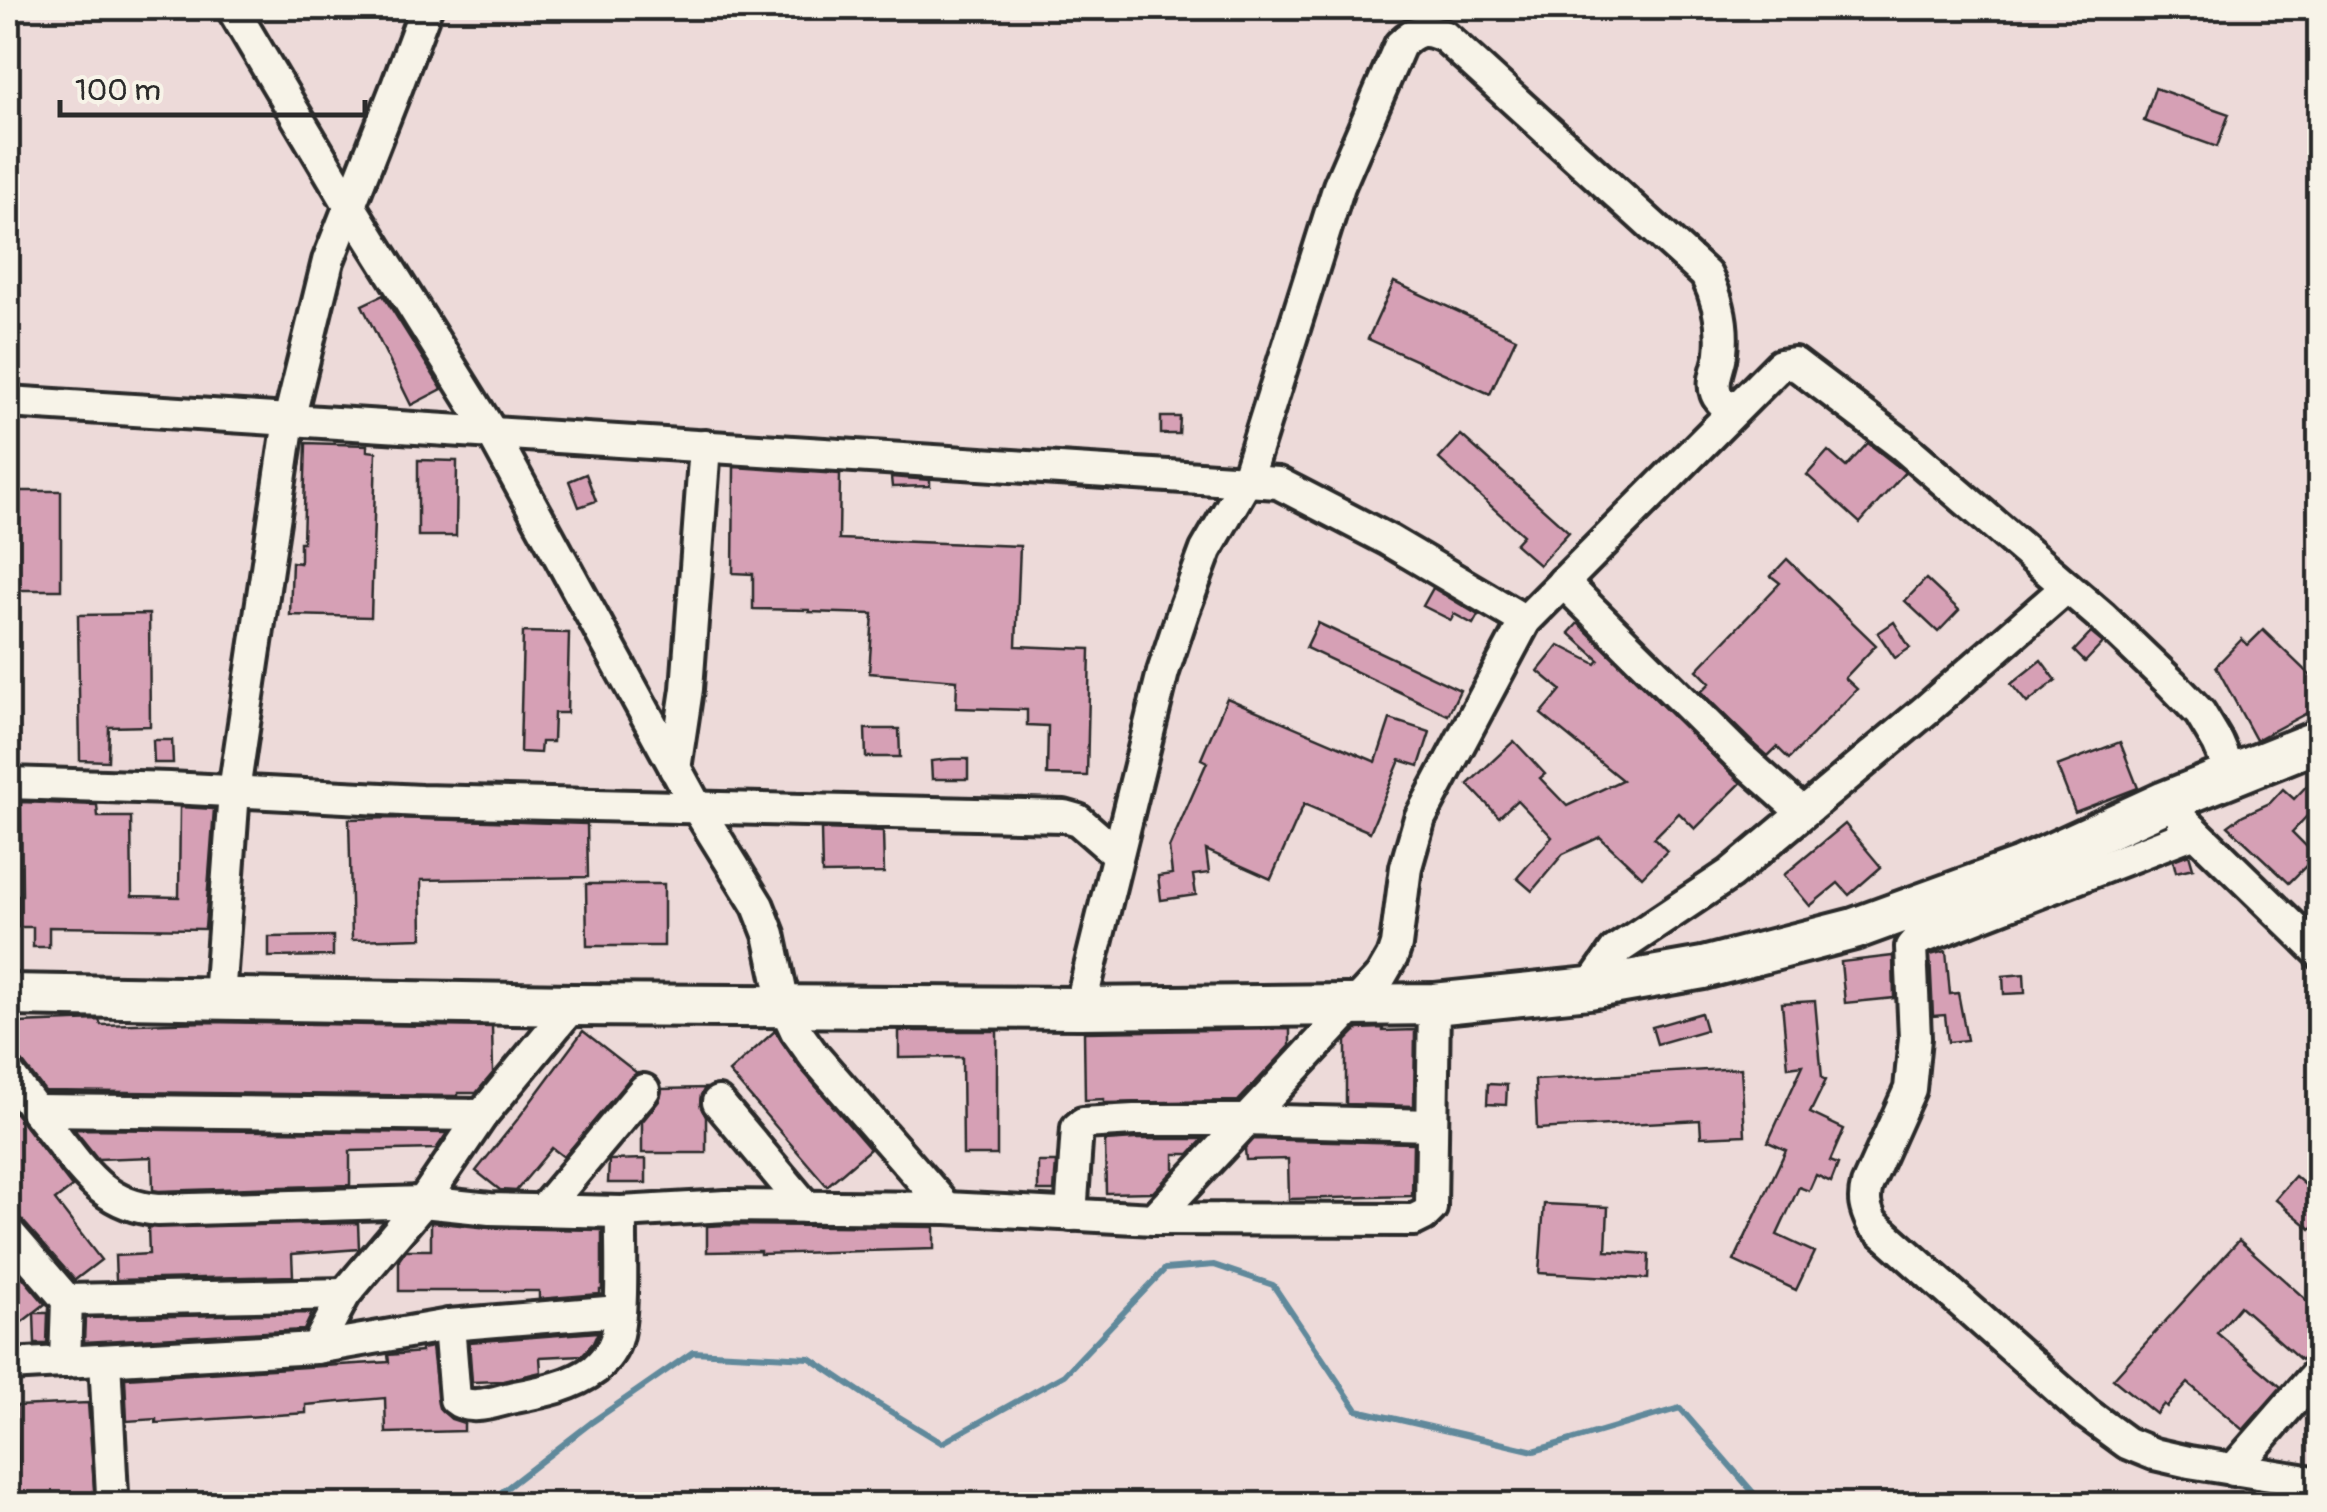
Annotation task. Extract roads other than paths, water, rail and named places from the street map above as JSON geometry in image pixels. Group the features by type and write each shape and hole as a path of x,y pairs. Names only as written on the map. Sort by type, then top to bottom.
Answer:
{"main road":[{"path":"8,995 573,1005 1080,1008 1434,1004 1590,988 1703,968 1854,929 2021,868 2165,802 2320,740"}],"street":[{"path":"232,8 492,432 696,806 758,906 769,934 784,1005 796,1030 946,1208"},
{"path":"219,998 234,792 289,420 328,261 426,8"},
{"path":"1080,1008 1164,672 1184,608 1206,550 1246,481 1339,186 1400,45 1408,36 1431,30 1445,37 1706,275 1721,318 1722,348 1714,380 1716,396 1732,411"},
{"path":"1154,1219 1381,976 1396,945 1406,867 1420,818 1525,621 1773,370 1788,362 1902,445 2067,587 2172,684 2200,713 2232,776"},
{"path":"8,402 1278,484 1388,540 1525,621"},
{"path":"675,768 687,689 706,446"},
{"path":"1563,582 1738,755 1802,812"},
{"path":"1590,988 1615,952 1730,874 2067,587"},
{"path":"8,783 421,802 1064,816 1078,820 1117,854"},
{"path":"2165,802 2320,953"},
{"path":"2195,832 1910,946 1915,1038 1910,1089 1867,1184 1865,1208 1872,1223 2086,1412 2127,1443 2154,1454 2320,1483"},
{"path":"8,1073 90,1180 108,1194 138,1208 423,1202 490,1209 621,1212 726,1206 946,1208 1154,1219 1414,1220 1430,1208 1434,1004"},
{"path":"316,1348 344,1294 423,1202 482,1115 573,1005"},
{"path":"543,1210 644,1090"},
{"path":"718,1102 806,1207"},
{"path":"36,1110 482,1115"},
{"path":"1071,1215 1079,1124 1243,1120 1432,1125"},
{"path":"449,1325 455,1399 464,1405 531,1394 572,1382 595,1368 615,1343 621,1212"},
{"path":"8,1232 67,1300 65,1362"},
{"path":"67,1300 344,1294"},
{"path":"8,1365 316,1348 449,1325 619,1311"},
{"path":"105,1360 112,1494"},
{"path":"2234,1470 2320,1370"}],"waterway":[{"path":"486,1504 592,1422 693,1352 810,1358 942,1443 1064,1375 1165,1269 1214,1265 1273,1285 1357,1410 1534,1451 1680,1408 1763,1504"},
{"path":"147,1504 156,1496 219,1498 234,1504"}]}
